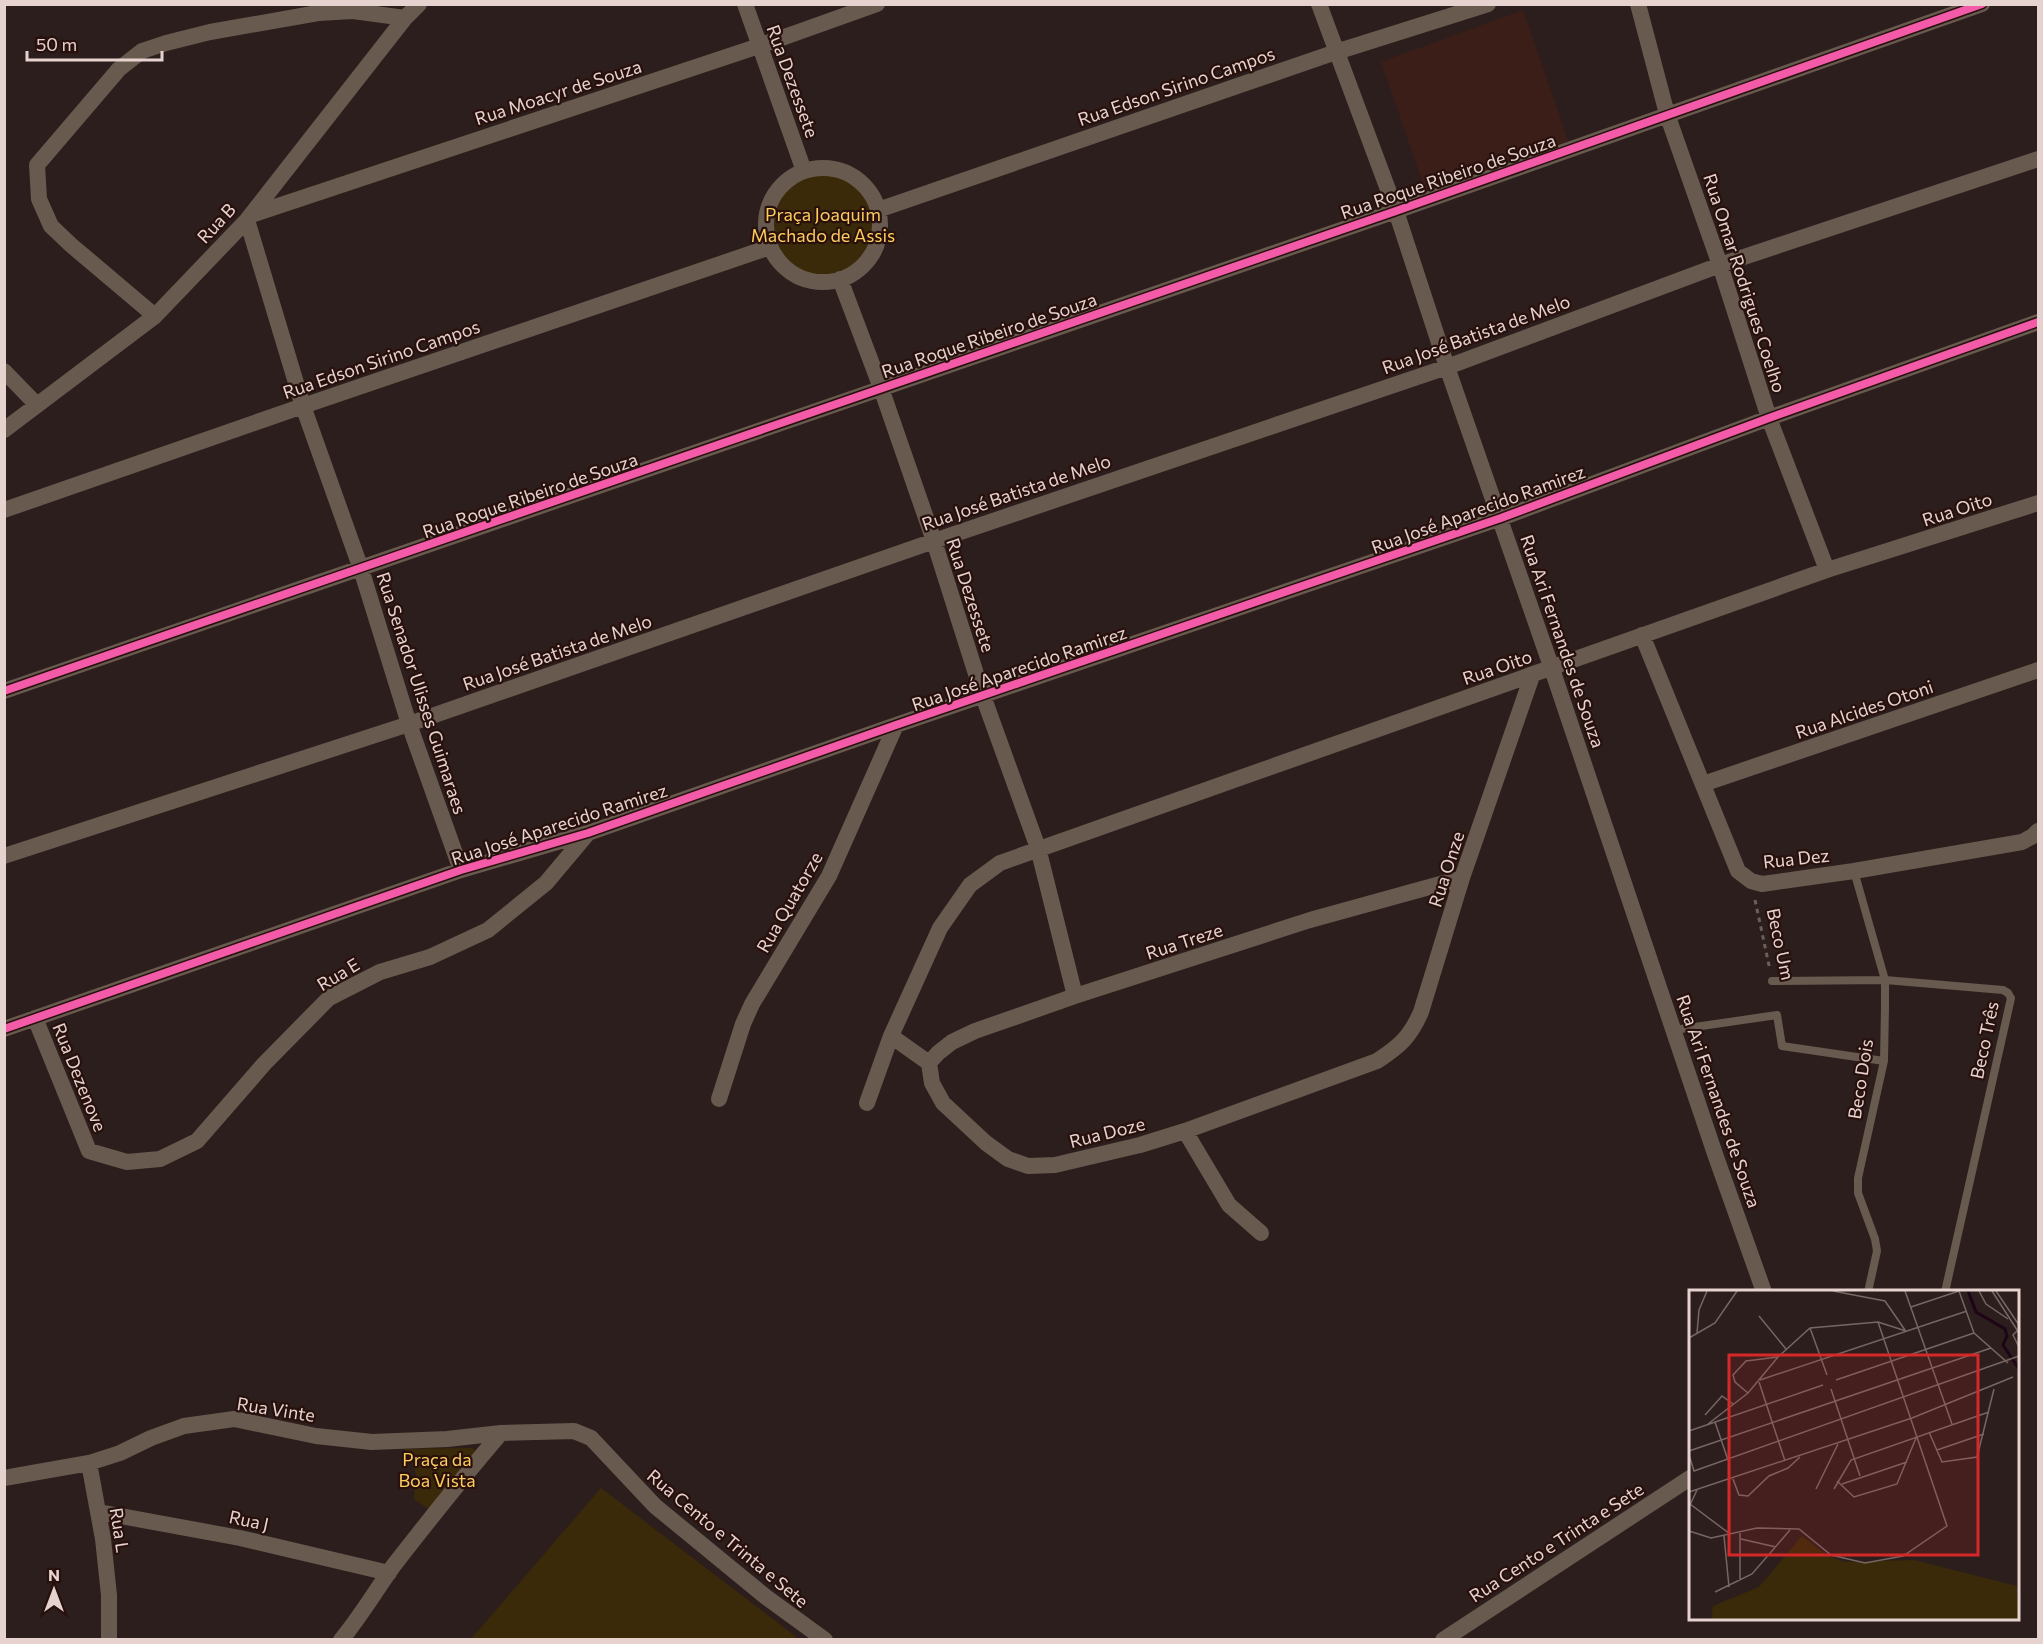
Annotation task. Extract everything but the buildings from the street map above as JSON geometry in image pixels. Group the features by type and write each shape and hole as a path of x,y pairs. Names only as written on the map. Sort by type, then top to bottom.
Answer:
{"street":[{"name":"Rua B","path":"4,430 155,316 249,217 405,18 419,4"},
{"name":"Rua Dezessete","path":"745,4 804,171"},
{"name":"Rua Moacyr de Souza","path":"249,217 759,46 877,4"},
{"name":"Rua Ari Fernandes de Souza","path":"1319,4 1396,211 1715,1155 1763,1290"},
{"name":"Rua Edson Sirino Campos","path":"878,210 1336,52 1488,4"},
{"name":"Rua Omar Rodrigues Coelho","path":"1638,4 1667,114 1720,265 1769,418 1827,570"},
{"name":"Rua Roque Ribeiro de Souza","path":"4,692 1396,211 1982,4"},
{"path":"155,316 51,226 39,199 37,165 119,69 142,51 210,32 318,13 353,10 405,18"},
{"name":"Rua José Batista de Melo","path":"4,856 409,724 934,541 1447,367 1720,265 2038,159"},
{"path":"823,168 841,171 858,180 871,193 878,210 880,227 872,252 856,271 840,279 823,282 807,279 791,272 779,261 770,247 766,229 767,210 775,193 788,180 804,171 823,168"},
{"name":"Rua Senador Ulisses Guimaraes","path":"249,217 303,406 362,569 409,724 461,870"},
{"name":"Rua Edson Sirino Campos","path":"4,510 770,247"},
{"name":"Rua Dezessete","path":"840,279 881,388 934,541 983,696 1038,848 1075,996"},
{"name":"Rua José Aparecido Ramirez","path":"4,1029 461,870 588,833 1501,518 1769,418 2038,322"},
{"path":"4,371 37,405"},
{"name":"Rua Oito","path":"1038,848 1552,669 1827,570 2038,503"},
{"name":"Rua Dez","path":"1642,635 1738,871 1751,880 1762,884 1854,871 2022,842 2038,831"},
{"name":"Rua Alcides Otoni","path":"1703,784 2038,670"},
{"name":"Rua Onze","path":"1377,1061 1401,1046 1413,1030 1421,1012 1462,878 1532,676"},
{"name":"Rua Quatorze","path":"719,1099 743,1024 752,1004 829,876 896,725"},
{"name":"Rua E","path":"89,1151 127,1162 160,1159 197,1141 264,1064 329,998 380,972 430,957 489,930 546,883 588,833"},
{"path":"867,1103 891,1036 940,928 970,885 1000,863 1038,848"},
{"name":"Rua Treze","path":"929,1063 952,1042 975,1031 1075,996 1310,920 1462,878"},
{"name":"Rua Dezenove","path":"35,1017 89,1151"},
{"path":"891,1036 929,1063"},
{"name":"Rua Doze","path":"929,1063 932,1083 943,1103 986,1143 1008,1159 1028,1166 1055,1165 1140,1145 1185,1131 1377,1061"},
{"path":"1185,1131 1229,1205 1261,1233"},
{"name":"Rua Vinte","path":"9,1475 89,1462 120,1453 184,1426 234,1419 316,1436 372,1442 550,1432"},
{"name":"Rua Cento e Trinta e Sete","path":"550,1432 574,1431 591,1438 654,1506 766,1597 825,1640"},
{"path":"340,1640 444,1500 501,1433"},
{"name":"Rua L","path":"89,1462 99,1512 109,1595 109,1640"},
{"name":"Rua Cento e Trinta e Sete","path":"1443,1640 1689,1479"},
{"name":"Rua J","path":"99,1512 260,1542 388,1573"}],"lane":[{"name":"Beco Dois","path":"1854,871 1885,980 1884,1061 1858,1178 1858,1193 1875,1239 1877,1251 1868,1290"},
{"name":"Beco Três","path":"1772,981 1885,980 2003,990 2011,998 1945,1290"},
{"path":"1674,1030 1777,1015 1782,1046 1884,1061"}],"shaded area":[{"path":"1523,10 1568,141 1426,192 1381,62"}],"green space":[{"name":"Praça Joaquim Machado de Assis","path":"823,171 843,175 861,186 872,204 876,224 872,244 861,262 843,273 823,277 803,273 785,262 774,244 770,224 774,204 785,186 803,175"},
{"name":"Praça da Boa Vista","path":"472,1448 476,1451 429,1509 414,1499 416,1473 405,1449"},
{"path":"601,1488 799,1639 471,1639"}],"cycle path":[{"path":"4,691 1396,211 1982,4"},
{"path":"4,1029 461,870 588,833 1501,518 1769,418 2038,322"}]}
